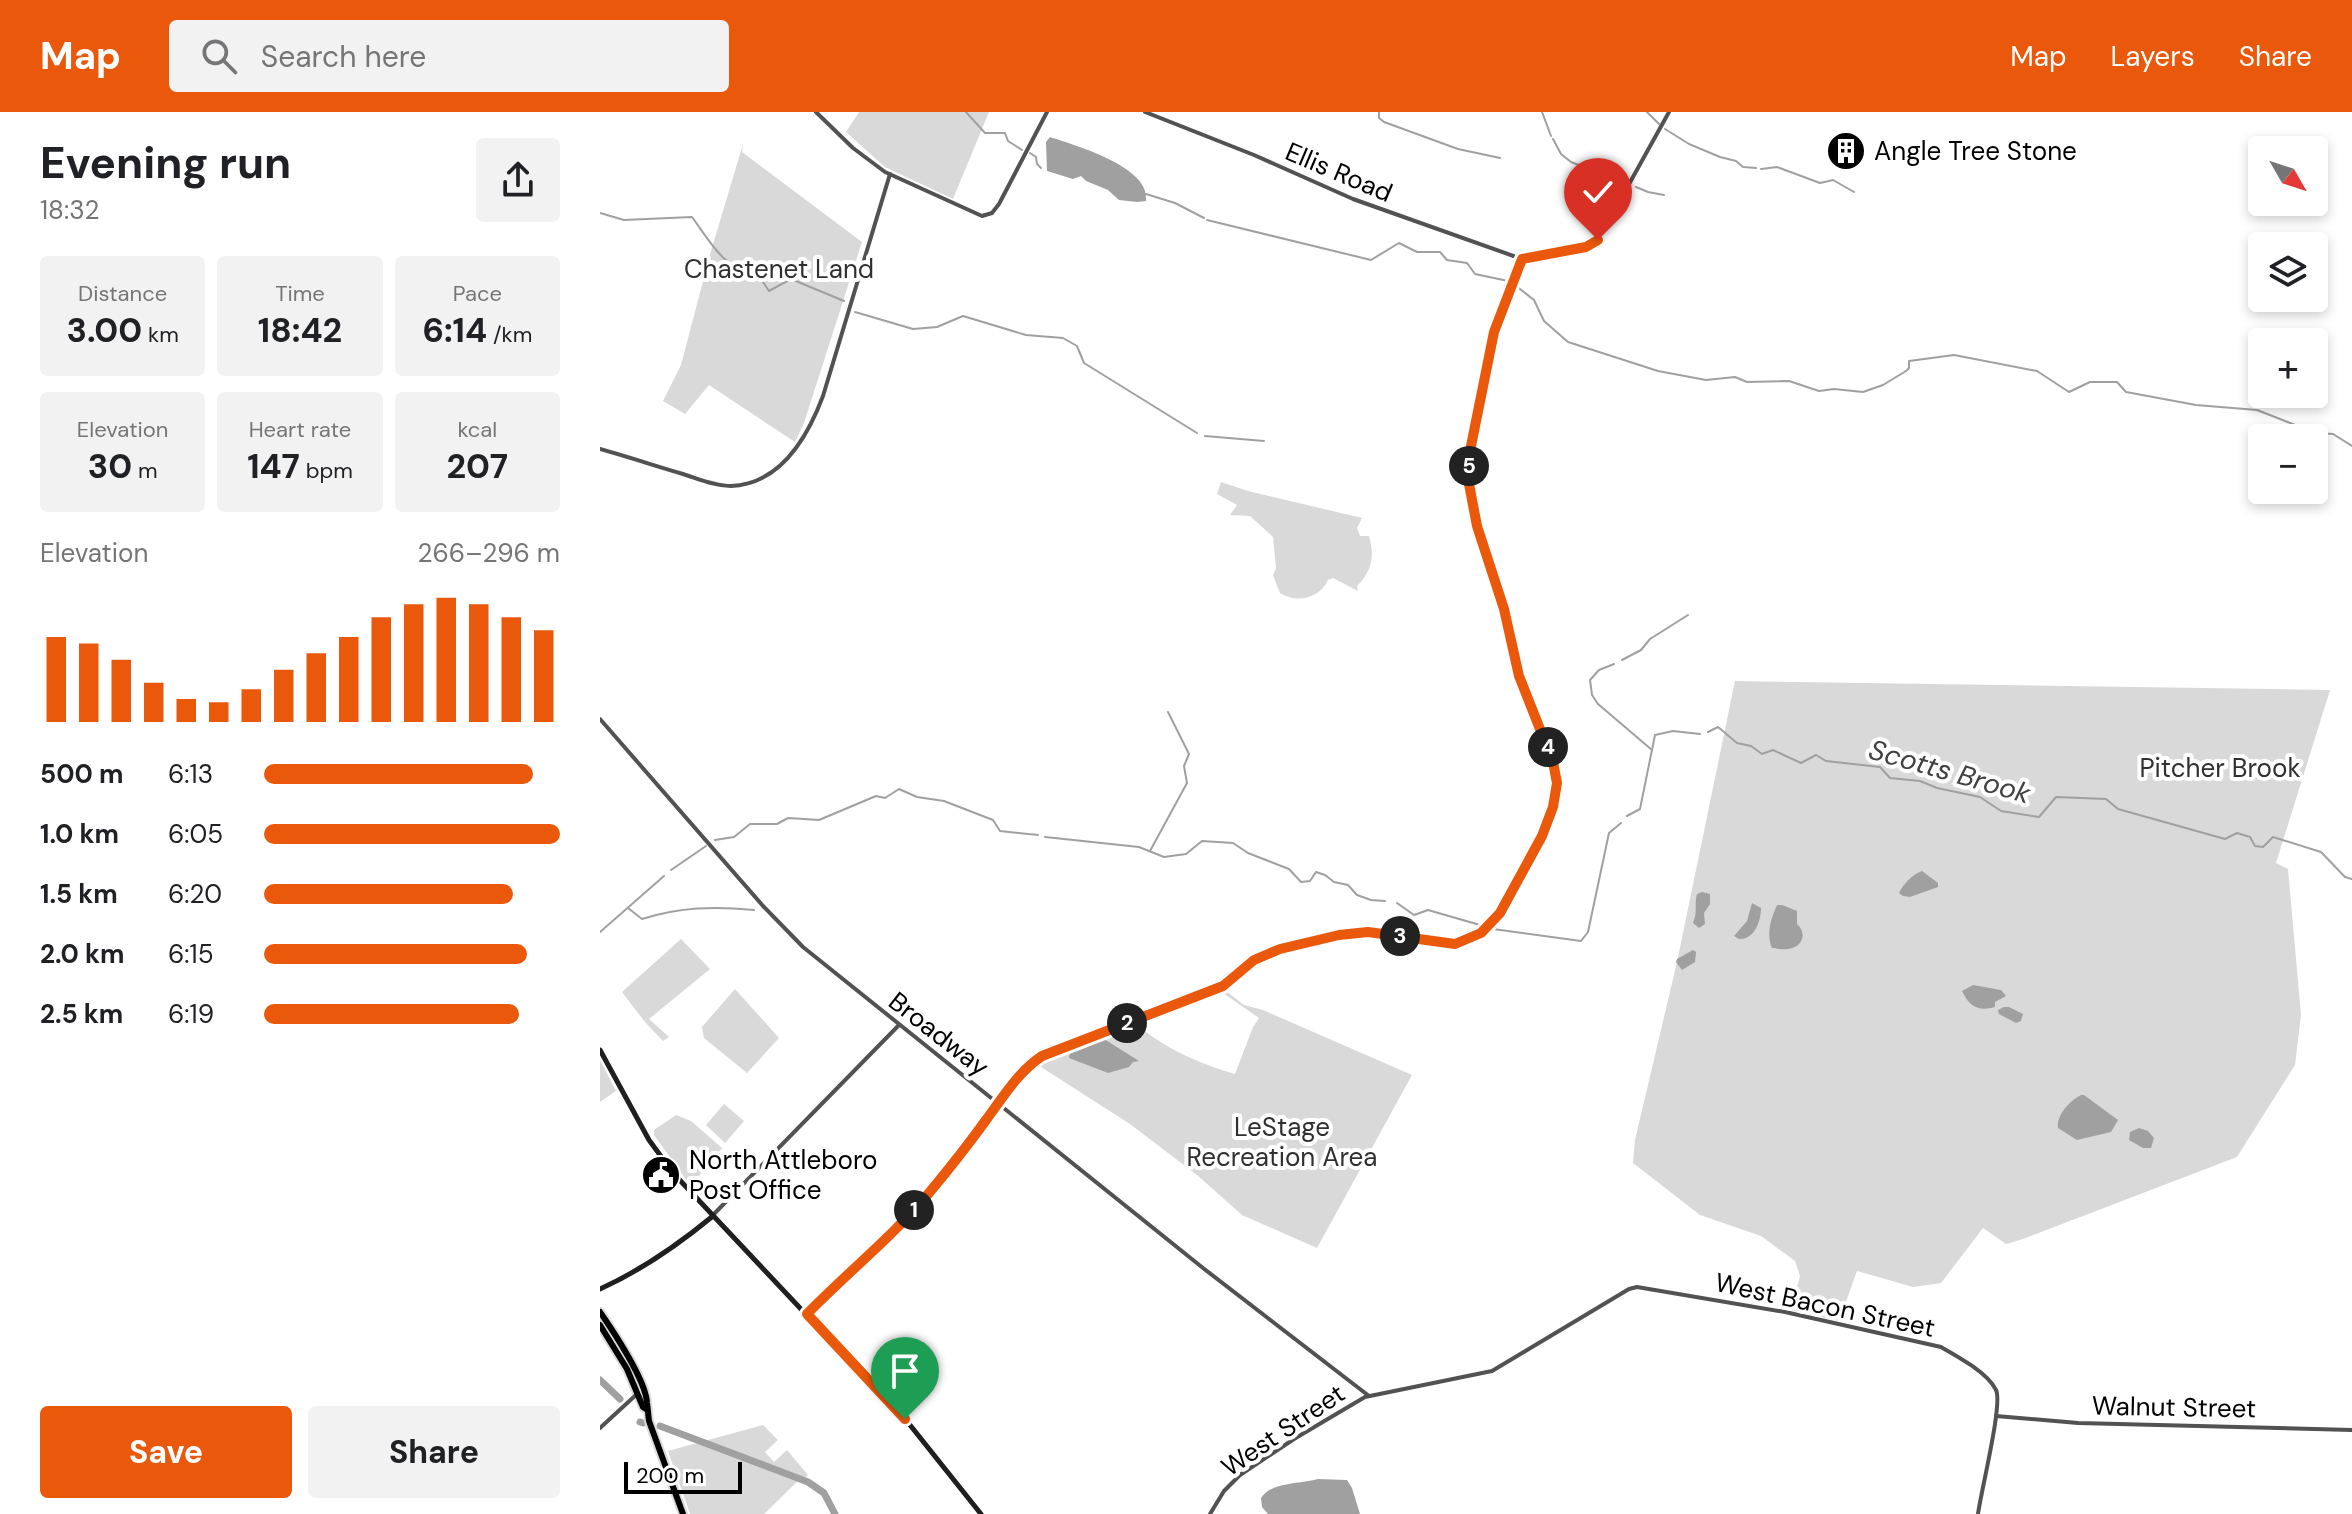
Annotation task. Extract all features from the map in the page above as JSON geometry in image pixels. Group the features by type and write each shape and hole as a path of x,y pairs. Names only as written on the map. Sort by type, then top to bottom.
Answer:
{"main road":[{"path":"600,1050 659,1155 674,1174 915,1431 981,1514"},
{"path":"600,1289 656,1257 713,1215"},
{"path":"600,1312 637,1376 648,1403 646,1409"},
{"path":"600,1325 627,1369 646,1409 683,1514"}],"street":[{"path":"816,112 858,152 890,174 975,214 988,215 1006,192 1047,112"},
{"name":"Ellis Road","path":"1145,112 1254,155 1341,195 1522,259"},
{"path":"807,1314 886,1241 921,1202 1018,1075 1042,1056 1223,986 1266,954 1323,939 1363,933 1455,944 1481,933 1500,913 1542,836 1553,807 1557,783 1553,762 1519,676 1504,609 1477,526 1469,484 1471,446 1494,332 1522,259 1586,247 1598,240 1669,112"},
{"path":"600,449 729,486 755,481 775,469 791,454 809,430 823,396 890,174"},
{"name":"Broadway","path":"600,719 778,922 819,961 1213,1277 1369,1396"},
{"path":"713,1215 899,1025"},
{"name":"West Bacon Street","path":"1606,1303 1637,1287 1785,1312 1941,1347 1978,1372 1997,1394 1996,1416 1978,1514"},
{"name":"West Street","path":"1210,1514 1224,1491 1240,1475 1294,1439 1369,1396 1492,1371 1606,1303"},
{"path":"600,1428 637,1394"},
{"name":"Walnut Street","path":"1996,1416 2078,1423 2352,1430"}],"green space":[{"path":"859,112 989,112 953,199 885,167 846,132"},
{"name":"Chastenet Land","path":"743,144 742,152 862,242 804,423 795,442 709,385 685,414 663,401 681,365"},
{"path":"1221,482 1362,518 1357,528 1360,536 1369,536 1372,557 1366,575 1357,586 1358,591 1333,578 1320,591 1307,597 1294,598 1280,593 1273,575 1276,568 1273,537 1250,516 1230,515 1237,505 1217,494"},
{"name":"Pitcher Brook","path":"1735,681 2330,690 2276,863 2288,869 2301,1015 2295,1065 2237,1157 2006,1244 1983,1228 1941,1283 1913,1287 1857,1271 1839,1321 1791,1310 1800,1276 1795,1261 1761,1236 1700,1215 1633,1163 1635,1140 1677,962"},
{"path":"681,939 710,969 649,1019 669,1037 663,1041 622,992"},
{"path":"735,989 779,1038 747,1073 704,1038 702,1027"},
{"name":"LeStage Recreation Area","path":"1225,990 1244,1005 1263,1010 1412,1075 1317,1248 1242,1215 1197,1175 1130,1124 1038,1065 1058,1054 1137,1024 1158,1041 1183,1054 1235,1074 1259,1018 1220,991"},
{"path":"600,1060 616,1091 600,1102"},
{"path":"724,1104 744,1121 725,1143 706,1125"},
{"path":"676,1115 691,1121 722,1148 694,1182 685,1178 654,1135 654,1130"},
{"path":"763,1425 778,1440 765,1452 774,1462 787,1450 808,1475 764,1514 690,1514 668,1451"}],"shaded area":[{"path":"1050,137 1094,152 1125,168 1144,189 1146,201 1119,200 1108,190 1081,176 1073,179 1047,171 1046,142"},
{"path":"1922,871 1938,883 1938,887 1910,897 1899,893 1915,874"},
{"path":"1697,894 1710,894 1710,904 1704,913 1705,924 1699,928 1693,923"},
{"path":"1752,903 1761,908 1760,919 1749,937 1739,939 1734,936 1747,921"},
{"path":"1777,905 1797,911 1797,924 1803,936 1800,943 1792,948 1772,948 1770,926"},
{"path":"1693,950 1696,952 1695,962 1682,970 1677,959"},
{"path":"1973,985 2001,990 2006,996 1995,1002 1995,1007 1979,1008 1968,1001 1962,991"},
{"path":"2004,1007 2023,1014 2021,1021 2016,1023 1999,1014 1998,1010"},
{"path":"1104,1039 1139,1061 1108,1073 1069,1058 1070,1051"},
{"path":"2081,1095 2118,1120 2111,1132 2077,1140 2058,1128 2064,1109"},
{"path":"2139,1128 2148,1131 2154,1138 2151,1148 2143,1148 2129,1140 2130,1132"},
{"path":"1318,1479 1347,1480 1360,1514 1268,1514 1262,1507 1261,1498 1271,1489"}],"waterway":[{"path":"966,112 985,133 1005,133 1008,141 1022,150"},
{"path":"1379,112 1379,118 1384,122 1458,149 1500,158"},
{"path":"1542,112 1551,136"},
{"path":"1647,112 1659,124"},
{"path":"1665,129 1689,144 1736,161 1743,167 1756,168"},
{"path":"1553,139 1561,154 1571,162 1627,184"},
{"path":"1030,153 1036,157 1041,168"},
{"path":"1761,169 1777,167 1820,183 1833,180 1854,192"},
{"path":"1636,187 1664,195"},
{"path":"1146,194 1175,203 1204,218"},
{"path":"600,213 624,220 692,217 727,261 757,273 769,291 791,279 844,301"},
{"path":"1207,220 1371,260 1399,243 1417,252 1440,252 1447,260 1467,263 1475,274 1508,281"},
{"path":"1515,285 1534,300 1544,321 1568,342 1658,371 1706,380 1735,377 1747,382 1789,381 1819,391 1863,392 1883,385 1906,371 1909,361 1954,355 2037,371 2069,392 2090,382 2117,382 2126,392 2196,405 2257,410 2316,433 2333,434 2352,446"},
{"path":"855,312 913,329 937,327 963,316 1026,335 1063,338 1077,346 1084,363 1197,433"},
{"path":"1205,436 1264,441"},
{"path":"1622,660 1641,650 1650,639 1688,615"},
{"path":"1614,664 1599,670 1590,680 1592,695 1598,704 1652,750"},
{"path":"1150,851 1187,783 1184,766 1189,754 1168,712"},
{"name":"Scotts Brook","path":"1708,732 1718,727 1737,743 1751,746 1762,754 1773,750 1801,763 1816,755 1826,761 1880,767 1890,778 1920,781 1980,797 2001,811 2039,817 2056,797 2106,799 2118,809 2225,839 2237,833 2250,837 2255,846 2263,847 2273,837 2321,852 2345,877 2352,879"},
{"name":"Scotts Brook","path":"1627,816 1640,809 1655,735 1673,731 1700,734"},
{"name":"Scotts Brook","path":"715,840 734,837 750,824 777,824 788,818 819,820 876,796 885,798 899,789 917,797 944,801 993,820 1000,831 1038,835"},
{"name":"Scotts Brook","path":"1493,929 1581,941 1588,932 1609,833 1621,823"},
{"name":"Scotts Brook","path":"1045,837 1139,847 1164,857 1186,854 1202,841 1233,843 1248,853 1289,869 1301,882 1310,881 1316,872 1334,882 1348,885 1357,895 1385,901"},
{"name":"Scotts Brook","path":"671,870 706,846"},
{"name":"Scotts Brook","path":"600,932 664,876"},
{"name":"Scotts Brook","path":"1397,903 1414,915 1428,910 1480,925"},
{"path":"628,908 642,919 697,908 754,910"},
{"path":"600,1380 620,1399"},
{"path":"660,1426 808,1482 824,1493 835,1514"}],"place":[{"name":"Angle Tree Stone","path":"1846,151"},
{"name":"North Attleboro Post Office","path":"661,1175"}],"route":[{"path":"905,1419 807,1314 886,1241 921,1202 1018,1075 1029,1065 1042,1056 1223,986 1254,960 1280,949 1339,935 1368,932 1455,944 1481,933 1500,913 1551,813 1557,777 1523,689 1504,609 1477,526 1469,484 1471,446 1494,332 1522,259 1586,247 1598,240"}]}
